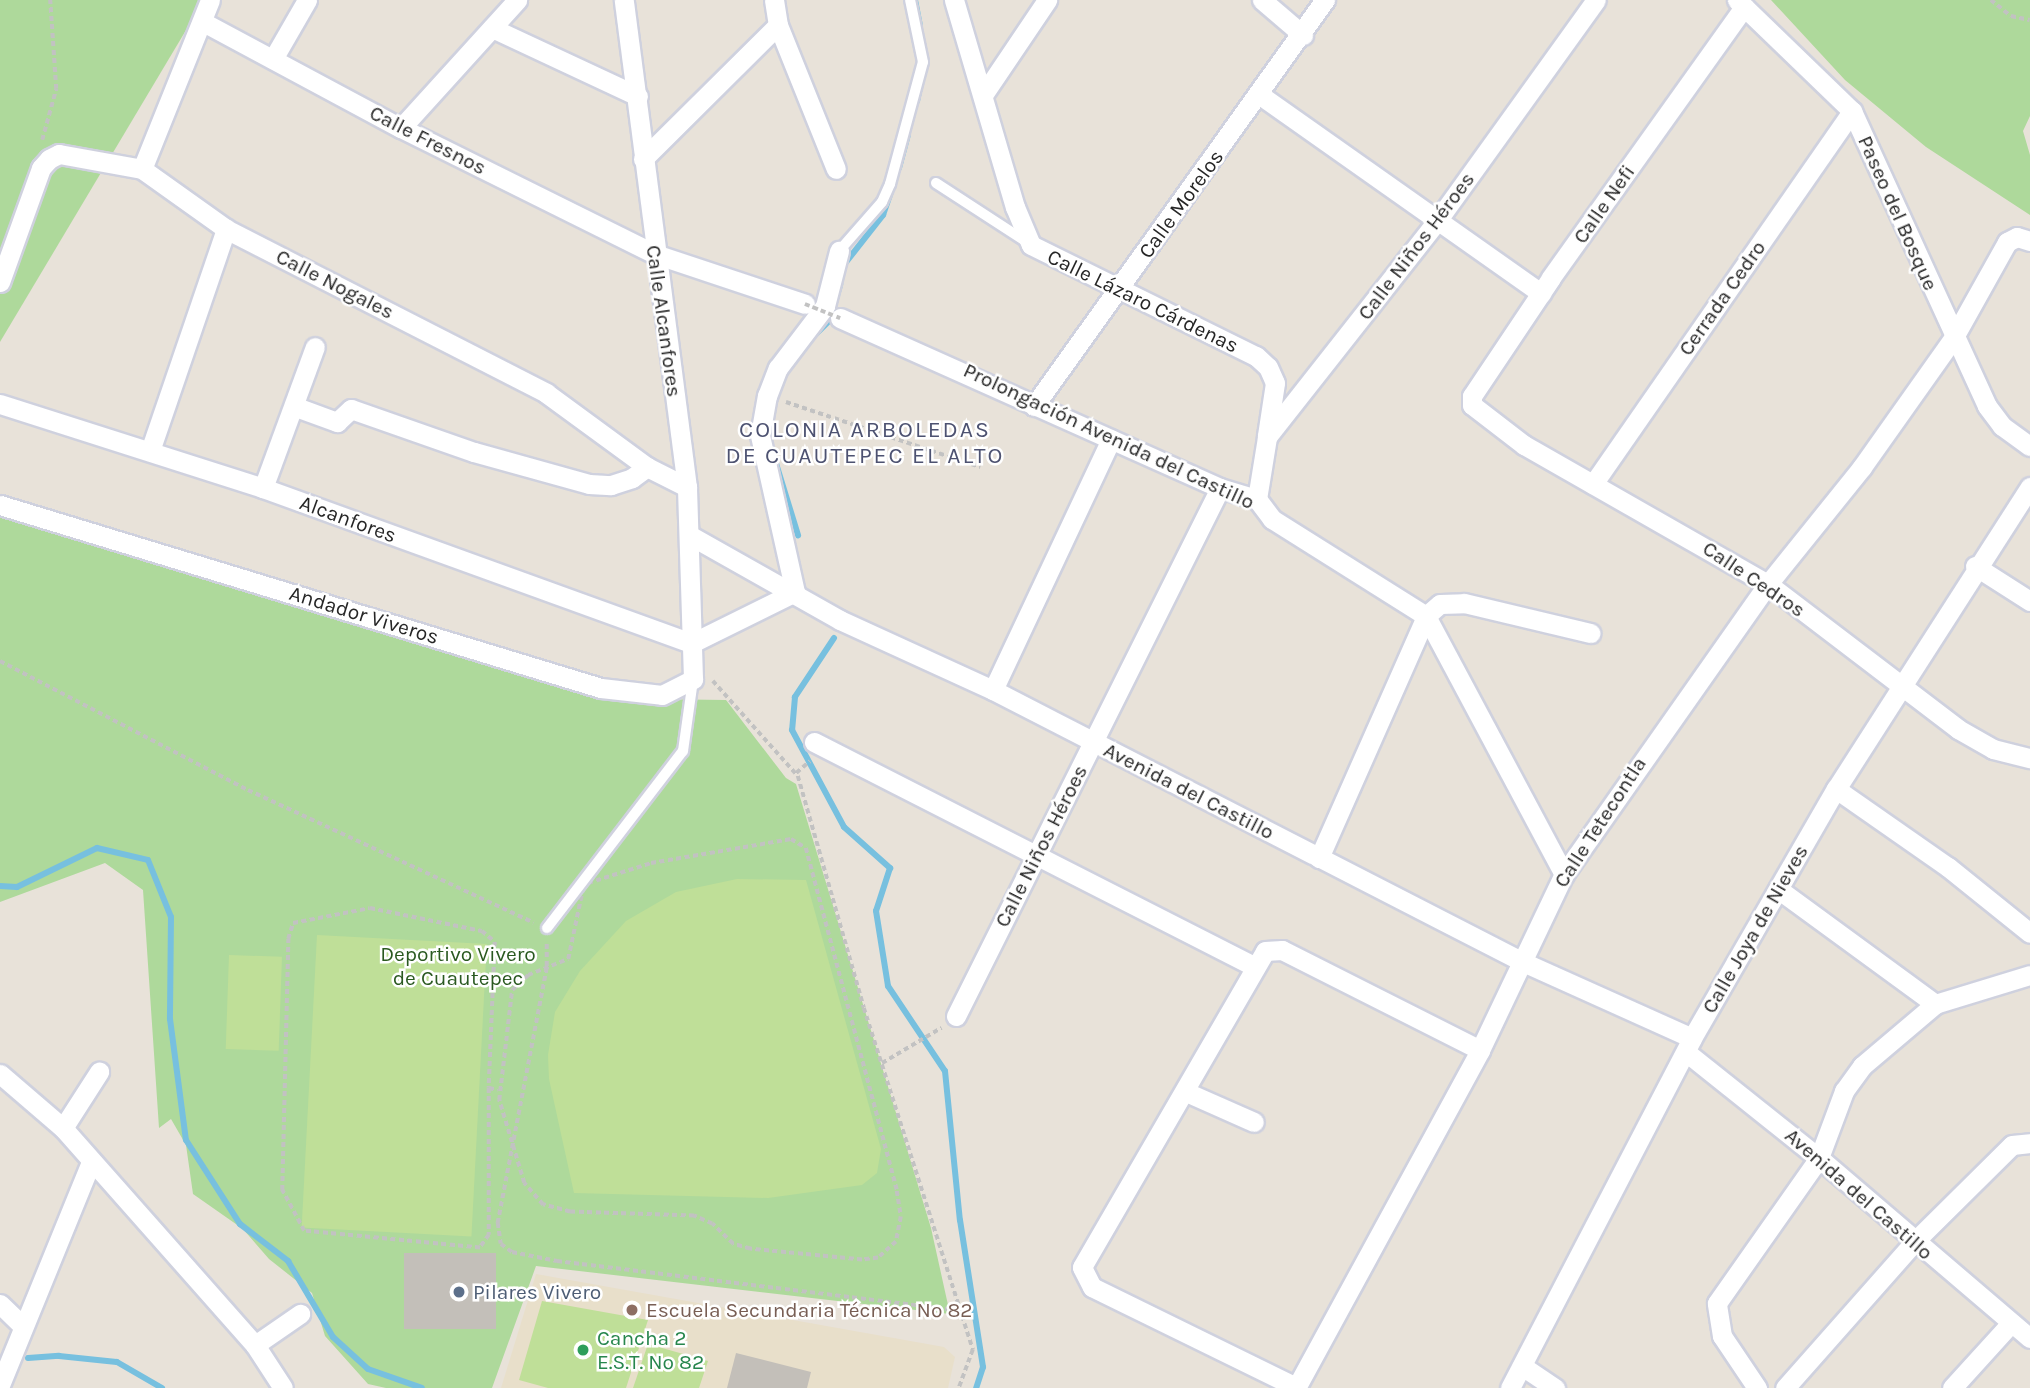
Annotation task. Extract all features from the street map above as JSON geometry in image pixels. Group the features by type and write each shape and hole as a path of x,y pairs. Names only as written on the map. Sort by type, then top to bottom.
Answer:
{"street":[{"path":"0,282 41,168 49,159 59,154 142,169 210,0"},
{"path":"273,59 307,0"},
{"path":"401,128 517,0"},
{"name":"Calle Alcanfores","path":"624,0 687,487 691,536 692,643"},
{"path":"774,0 778,25 836,169"},
{"name":"Calle Lázaro Cárdenas","path":"954,0 1015,207 1031,245 1118,291 1256,356 1268,367 1275,383 1267,437"},
{"path":"983,95 1047,0"},
{"path":"1262,0 1303,35"},
{"name":"Calle Morelos","path":"1034,406 1303,35 1325,0"},
{"name":"Calle Niños Héroes","path":"1257,499 1267,437 1437,221 1596,0"},
{"name":"Paseo del Bosque","path":"1740,4 1852,111 1987,406 2002,426 2030,446"},
{"name":"Calle Nefi","path":"1472,405 1472,396 1740,4"},
{"name":"Calle Fresnos","path":"203,22 401,128 655,254"},
{"path":"643,159 778,25"},
{"path":"492,27 638,96"},
{"path":"1260,94 1541,293"},
{"name":"Cerrada Cedro","path":"1593,484 1852,111"},
{"name":"Calle Nogales","path":"142,169 226,229 546,393 647,467 687,487"},
{"path":"150,451 226,229"},
{"name":"Calle Tetecontla","path":"1296,1388 1480,1049 1563,874 1768,584 1862,467 1954,337 2007,242 2024,239"},
{"path":"693,679 692,643 795,592 760,435 767,396 778,368 825,306 839,251"},
{"path":"655,254 805,304"},
{"name":"Prolongación Avenida del Castillo","path":"840,318 950,363 1034,406 1220,488 1257,499 1272,519 1426,617 1563,874"},
{"path":"263,488 296,407 315,347"},
{"name":"Alcanfores","path":"0,404 263,488 692,643"},
{"name":"Calle Cedros","path":"1472,405 1524,445 1768,584 1900,687 1993,749 2030,758"},
{"path":"296,407 337,422 351,409 474,452 589,484 622,482 647,467"},
{"path":"993,690 1111,439"},
{"name":"Calle Joya de Nieves","path":"1510,1388 1689,1045 1836,789 1975,566 2030,487"},
{"name":"Calle Niños Héroes","path":"948,1022 1094,742 1220,488"},
{"name":"Andador Viveros","path":"0,505 601,688 662,695 693,679"},
{"name":"Avenida del Castillo","path":"691,536 795,592 840,620 993,690 1689,1045 2030,1338"},
{"path":"1975,566 2030,601"},
{"path":"1319,858 1426,617 1451,601 1590,633"},
{"path":"815,749 1035,855 1255,967"},
{"path":"1836,789 1948,867 2030,933"},
{"path":"1778,890 1935,1004"},
{"path":"1296,1388 1092,1287 1083,1277 1082,1266 1265,951 1273,948 1480,1049"},
{"path":"1757,1388 1722,1336 1717,1303 1819,1158 1830,1118 1862,1066 1935,1004 2030,975"},
{"path":"63,1128 99,1072"},
{"path":"0,1074 63,1128 255,1346 282,1388"},
{"path":"1186,1091 1254,1122"},
{"path":"1785,1388 1915,1241 2012,1145 2027,1142"},
{"path":"0,1385 22,1325 91,1162"},
{"path":"0,1304 22,1325"},
{"path":"255,1346 300,1314"},
{"path":"1952,1388 2011,1323"},
{"path":"1522,1366 1555,1388"}],"lane":[{"path":"839,251 883,202 923,62 911,0"},
{"path":"936,183 1031,245"},
{"path":"547,928 684,751 693,679"}],"path":[{"path":"38,148 56,89 50,0"},
{"path":"1991,0 2011,16 2030,20"},
{"path":"805,304 840,318"},
{"path":"781,400 980,467"},
{"path":"0,661 248,790 547,928 547,968 510,1142 498,1223 501,1244 512,1252 957,1310"},
{"path":"693,679 712,680 796,773 882,1063 926,1195 957,1310 972,1350 959,1388"},
{"path":"796,773 815,749"},
{"path":"791,839 803,844 897,1191 901,1217 896,1242 878,1258 862,1260 750,1249 733,1244 712,1224 694,1216 553,1210 524,1183 510,1142 498,1090 508,1000 519,982 568,959 572,952 583,888 588,883 651,863 791,839"},
{"path":"370,908 471,925 490,937 495,942 489,1088 489,1235 480,1248 304,1231 282,1190 288,939 293,923 370,908"},
{"path":"882,1063 948,1022"},
{"path":"489,1088 498,1090"}],"shaded area":[{"name":"Escuela Secundaria Técnica Nº 82","path":"536,1274 944,1347 955,1357 948,1388 501,1388"}],"green space":[{"path":"0,0 204,0 0,342"},
{"path":"1771,0 2030,0 2030,116 2023,131 2030,155 2030,215 1926,147 1845,80"},
{"name":"Deportivo Vivero de Cuautepec","path":"0,517 649,699 726,700 786,778 796,784 931,1228 950,1314 536,1266 492,1388 386,1388 368,1384 325,1336 312,1293 269,1259 243,1229 193,1194 186,1145 171,1119 159,1128 143,890 105,863 0,902"},
{"path":"737,879 806,880 881,1149 877,1173 862,1185 768,1198 574,1193 549,1079 548,1055 555,1012 580,971 626,921 676,892"},
{"path":"317,935 487,944 471,1236 302,1228"},
{"path":"229,955 282,957 279,1051 226,1049"},
{"name":"Cancha 2 E.S.T. Nº 82","path":"542,1301 648,1320 626,1388 548,1388 519,1380"},
{"path":"648,1344 708,1361 699,1388 633,1388"}],"building":[{"name":"Pilares Vivero","path":"404,1253 496,1253 496,1329 404,1329"},
{"path":"736,1353 811,1372 807,1388 727,1388"}],"waterway":[{"path":"915,0 920,26"},
{"path":"917,101 926,60"},
{"path":"899,168 908,135"},
{"path":"843,266 883,215 891,192"},
{"path":"812,338 830,320 840,284"},
{"path":"774,457 798,535"},
{"path":"834,638 795,697 792,730 844,827 890,868 876,911 888,986 945,1071 960,1220 983,1367 976,1388"},
{"path":"0,886 17,887 97,848 148,860 171,917 170,1019 186,1140 240,1224 288,1261 333,1337 368,1369 422,1388"},
{"path":"28,1358 59,1356 117,1362 162,1388"}],"place":[{"name":"Pilares Vivero","path":"459,1292"},
{"name":"Escuela Secundaria Técnica Nº 82","path":"632,1310"},
{"name":"Cancha 2 E.S.T. Nº 82","path":"583,1350"}],"district":[{"name":"COLONIA ARBOLEDAS DE CUAUTEPEC EL ALTO","path":"865,443"}]}
